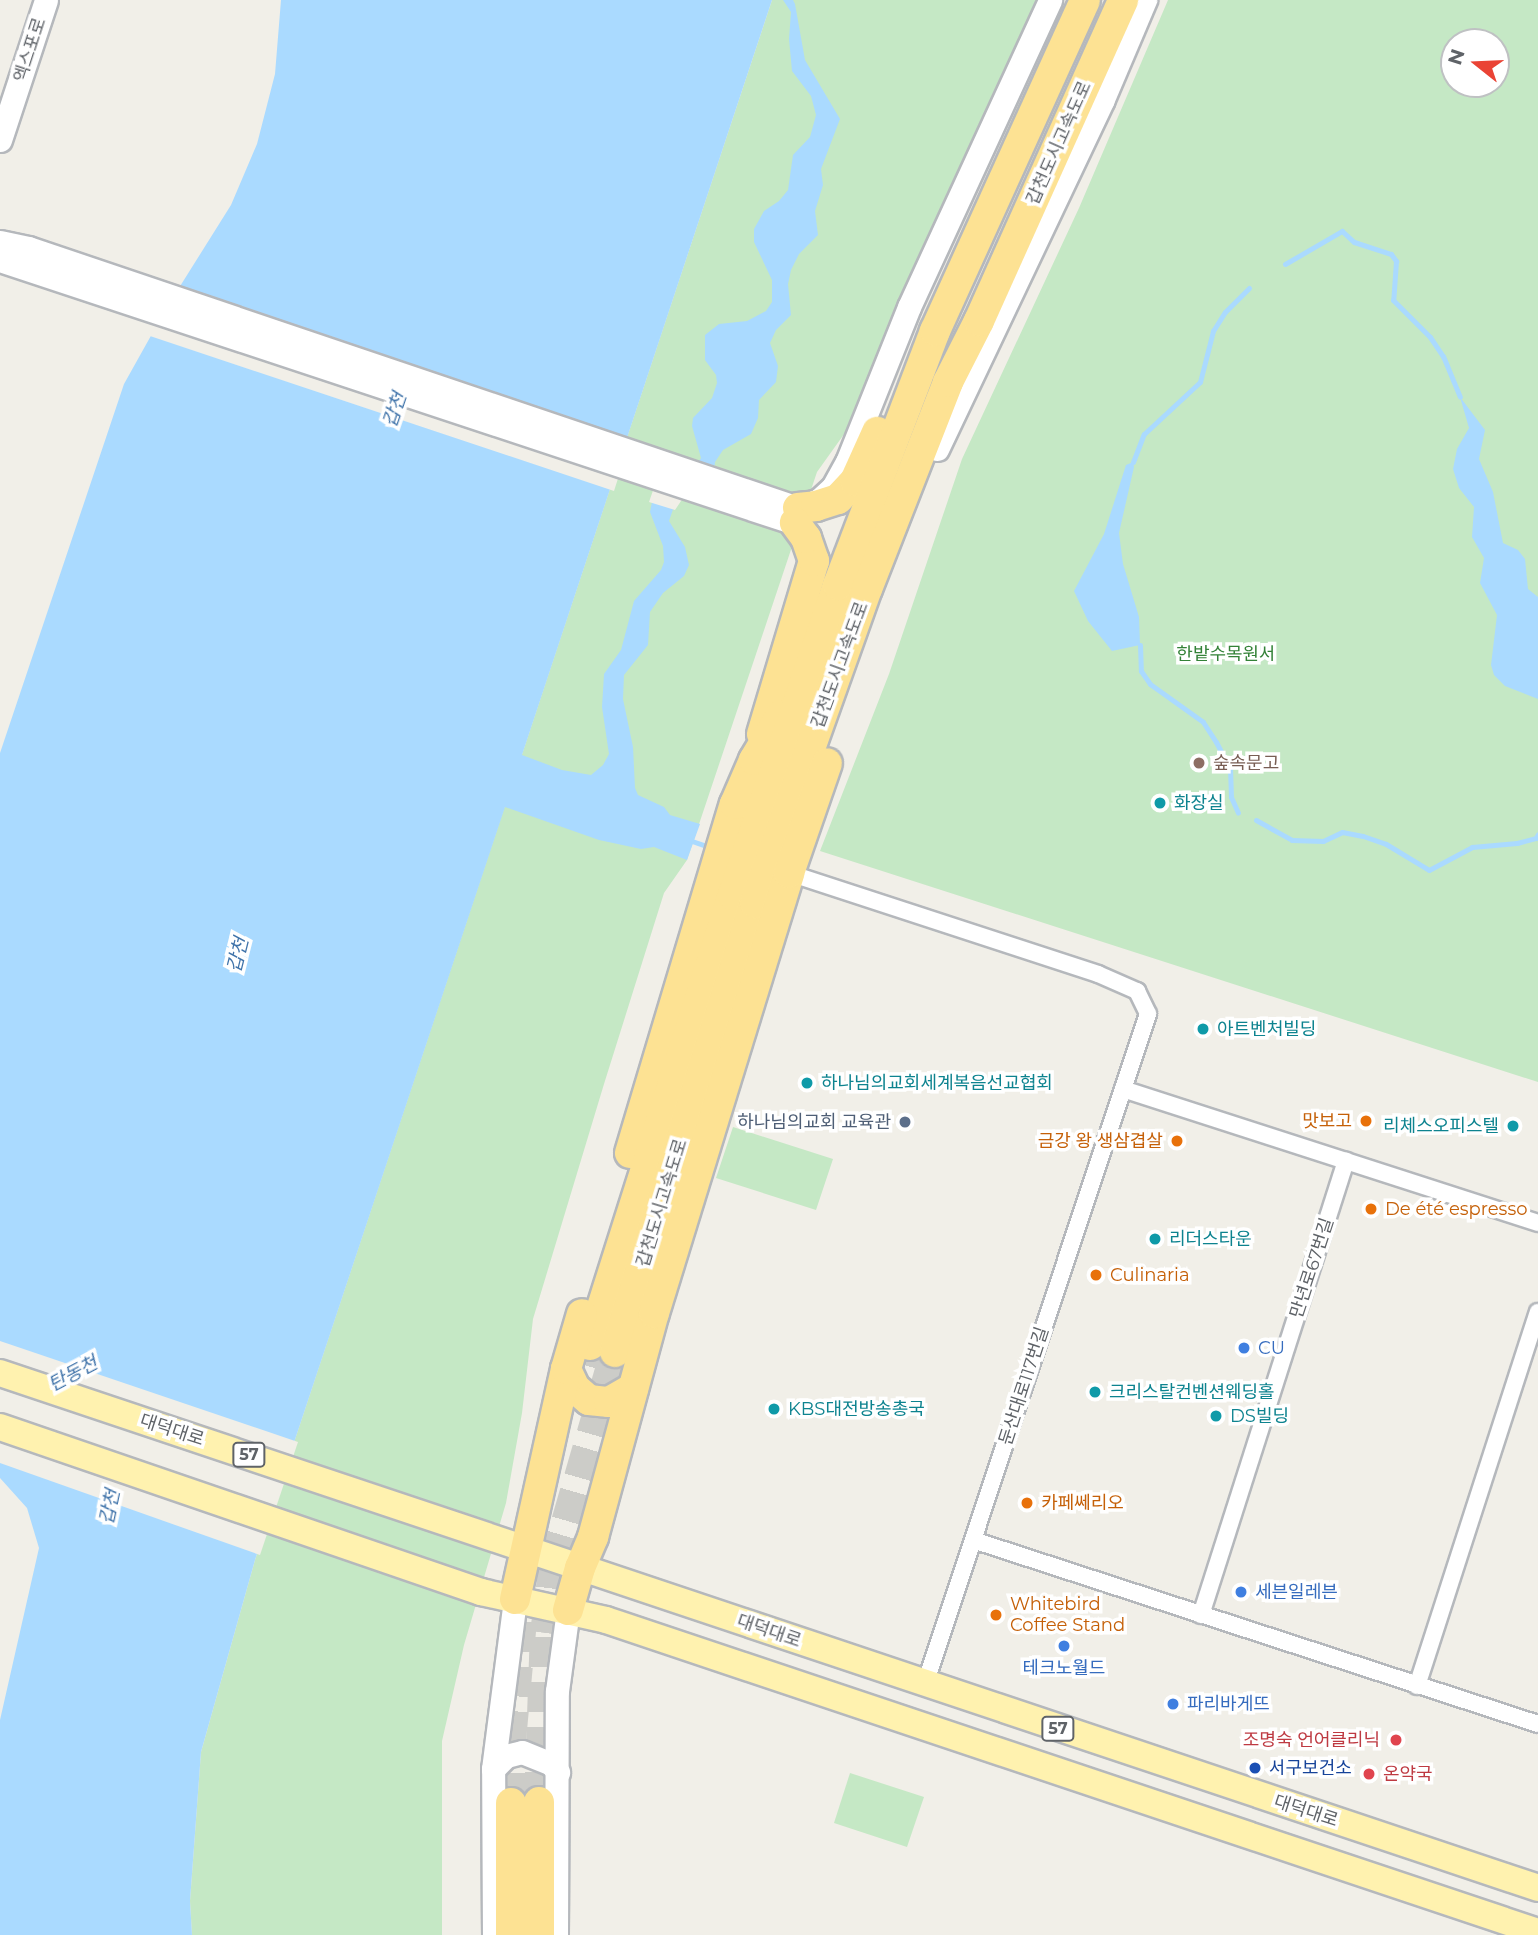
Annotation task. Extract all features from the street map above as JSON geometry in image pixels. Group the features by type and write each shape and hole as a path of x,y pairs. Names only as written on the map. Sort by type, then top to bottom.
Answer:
{"highway":[{"name":"갑천도시고속도로","path":"1085,0 935,331 810,667 733,895 603,1348 755,903 867,589 947,383 979,321 1123,0"},
{"path":"568,1610 580,1568 593,1537 633,1388 789,873 907,523 937,449 979,321"},
{"path":"515,1599 512,1543 716,864 735,804 754,760 814,561 797,515 838,499 855,481 886,412 935,331"},
{"path":"867,589 907,523"},
{"path":"754,760 810,667"},
{"path":"566,1369 575,1388 589,1399 609,1402 633,1388"},
{"path":"510,1935 525,1802 539,1935"}],"main road":[{"name":"대덕대로","path":"0,1373 1538,1888"},
{"name":"57","path":"0,1427 481,1592 606,1620 1538,1933"}],"street":[{"name":"엑스포로","path":"0,140 46,0"},
{"path":"0,242 15,258 797,515 833,487 847,461 909,307 1050,0"},
{"path":"937,449 1103,99 1145,0"},
{"name":"둔산대로117번길","path":"789,873 1098,974 1138,991 1148,1014 925,1684"},
{"path":"1123,1089 1538,1223"},
{"name":"만년로67번길","path":"1201,1615 1346,1161"},
{"path":"1418,1686 1538,1312"},
{"path":"973,1540 1538,1724"},
{"path":"494,1935 494,1769 515,1599"},
{"path":"556,1935 558,1668 568,1610"},
{"path":"494,1769 506,1756 522,1752 551,1764 558,1772"}],"green space":[{"path":"772,0 1045,0 852,423 817,472 687,860 664,893 604,1084 533,1319 522,1413 506,1503 464,1645 442,1741 442,1935 192,1935 190,1901 201,1752 255,1560"},
{"name":"한밭수목원서","path":"1168,0 1538,0 1538,1082 820,851 889,674 962,459 1079,208"},
{"path":"733,1127 833,1159 816,1210 716,1178"},
{"path":"850,1773 924,1797 907,1847 834,1823"}],"water":[{"path":"281,0 772,0 522,755 562,770 591,775 603,765 609,754 602,707 604,674 621,650 634,601 661,570 664,562 663,546 650,512 654,492 695,467 701,458 692,426 693,418 712,398 717,383 716,375 705,360 705,335 719,324 747,321 766,311 772,302 772,280 754,242 754,229 764,211 779,201 788,190 793,155 810,137 816,115 811,96 792,71 789,39 791,12 783,0 793,0 795,4 805,60 840,119 821,169 823,185 815,211 818,235 799,254 791,270 788,284 791,315 776,330 770,343 778,366 776,382 759,400 758,418 751,434 723,450 715,462 714,471 677,498 669,521 685,547 689,565 684,576 663,593 650,612 648,645 624,675 623,699 633,747 635,788 638,795 664,807 670,815 700,824 687,860 654,847 641,849 599,840 505,807 255,1560 201,1752 190,1901 192,1935 0,1935 0,1720 39,1548 27,1508 0,1478 0,753 124,384 167,307 231,205 257,144 275,74"},
{"path":"1460,397 1485,430 1479,459 1493,492 1503,543 1518,550 1525,559 1528,589 1538,597 1538,699 1505,686 1494,675 1491,665 1497,615 1480,583 1484,558 1472,537 1474,507 1459,488 1453,469 1457,449 1469,428"},
{"path":"1133,462 1119,533 1123,564 1139,617 1140,645 1112,651 1088,621 1074,591 1104,534 1126,465"}],"pier":[{"path":"176,286 176,290 631,438 614,491 147,335"},
{"path":"696,460 718,467 718,472 685,495 675,510 649,502 657,479 693,464"},
{"path":"0,1341 298,1442 260,1555 0,1463"}],"waterway":[{"path":"1285,264 1342,231 1354,242 1391,254 1396,261 1393,300 1430,337 1443,356 1460,397"},
{"path":"1133,462 1144,434 1200,382 1213,331 1225,312 1249,288"},
{"path":"1140,645 1141,671 1150,684 1203,722 1216,742 1230,768 1231,797 1238,813"},
{"path":"1256,820 1292,840 1323,841 1342,832 1363,836 1386,844 1429,870 1472,847 1517,843 1536,838 1538,834"},
{"path":"689,840 706,846"}],"tunnel":[{"path":"571,1408 590,1345"},
{"path":"539,1802 545,1633 554,1564 615,1352"},
{"path":"511,1803 511,1741 522,1620"}],"place":[{"name":"숲속문고","path":"1199,763"},
{"name":"화장실","path":"1160,803"},
{"name":"아트벤처빌딩","path":"1203,1029"},
{"name":"하나님의교회세계복음선교협회","path":"807,1083"},
{"name":"맛보고","path":"1366,1121"},
{"name":"하나님의교회 교육관","path":"905,1122"},
{"name":"리체스오피스텔","path":"1513,1126"},
{"name":"금강 왕 생삼겹살","path":"1177,1141"},
{"name":"De été espresso","path":"1371,1209"},
{"name":"리더스타운","path":"1155,1239"},
{"name":"Culinaria","path":"1096,1275"},
{"name":"CU","path":"1244,1348"},
{"name":"크리스탈컨벤션웨딩홀","path":"1095,1392"},
{"name":"KBS대전방송총국","path":"774,1409"},
{"name":"DS빌딩","path":"1216,1416"},
{"name":"카페쎄리오","path":"1027,1503"},
{"name":"세븐일레븐","path":"1241,1592"},
{"name":"Whitebird Coffee Stand","path":"996,1615"},
{"name":"테크노월드","path":"1064,1646"},
{"name":"파리바게뜨","path":"1173,1704"},
{"name":"조명숙 언어클리닉","path":"1396,1740"},
{"name":"서구보건소","path":"1255,1768"},
{"name":"온약국","path":"1369,1774"}],"water label":[{"name":"갑천","path":"395,410"},
{"name":"갑천","path":"238,955"},
{"name":"탄동천","path":"73,1374"},
{"name":"갑천","path":"110,1507"}]}
